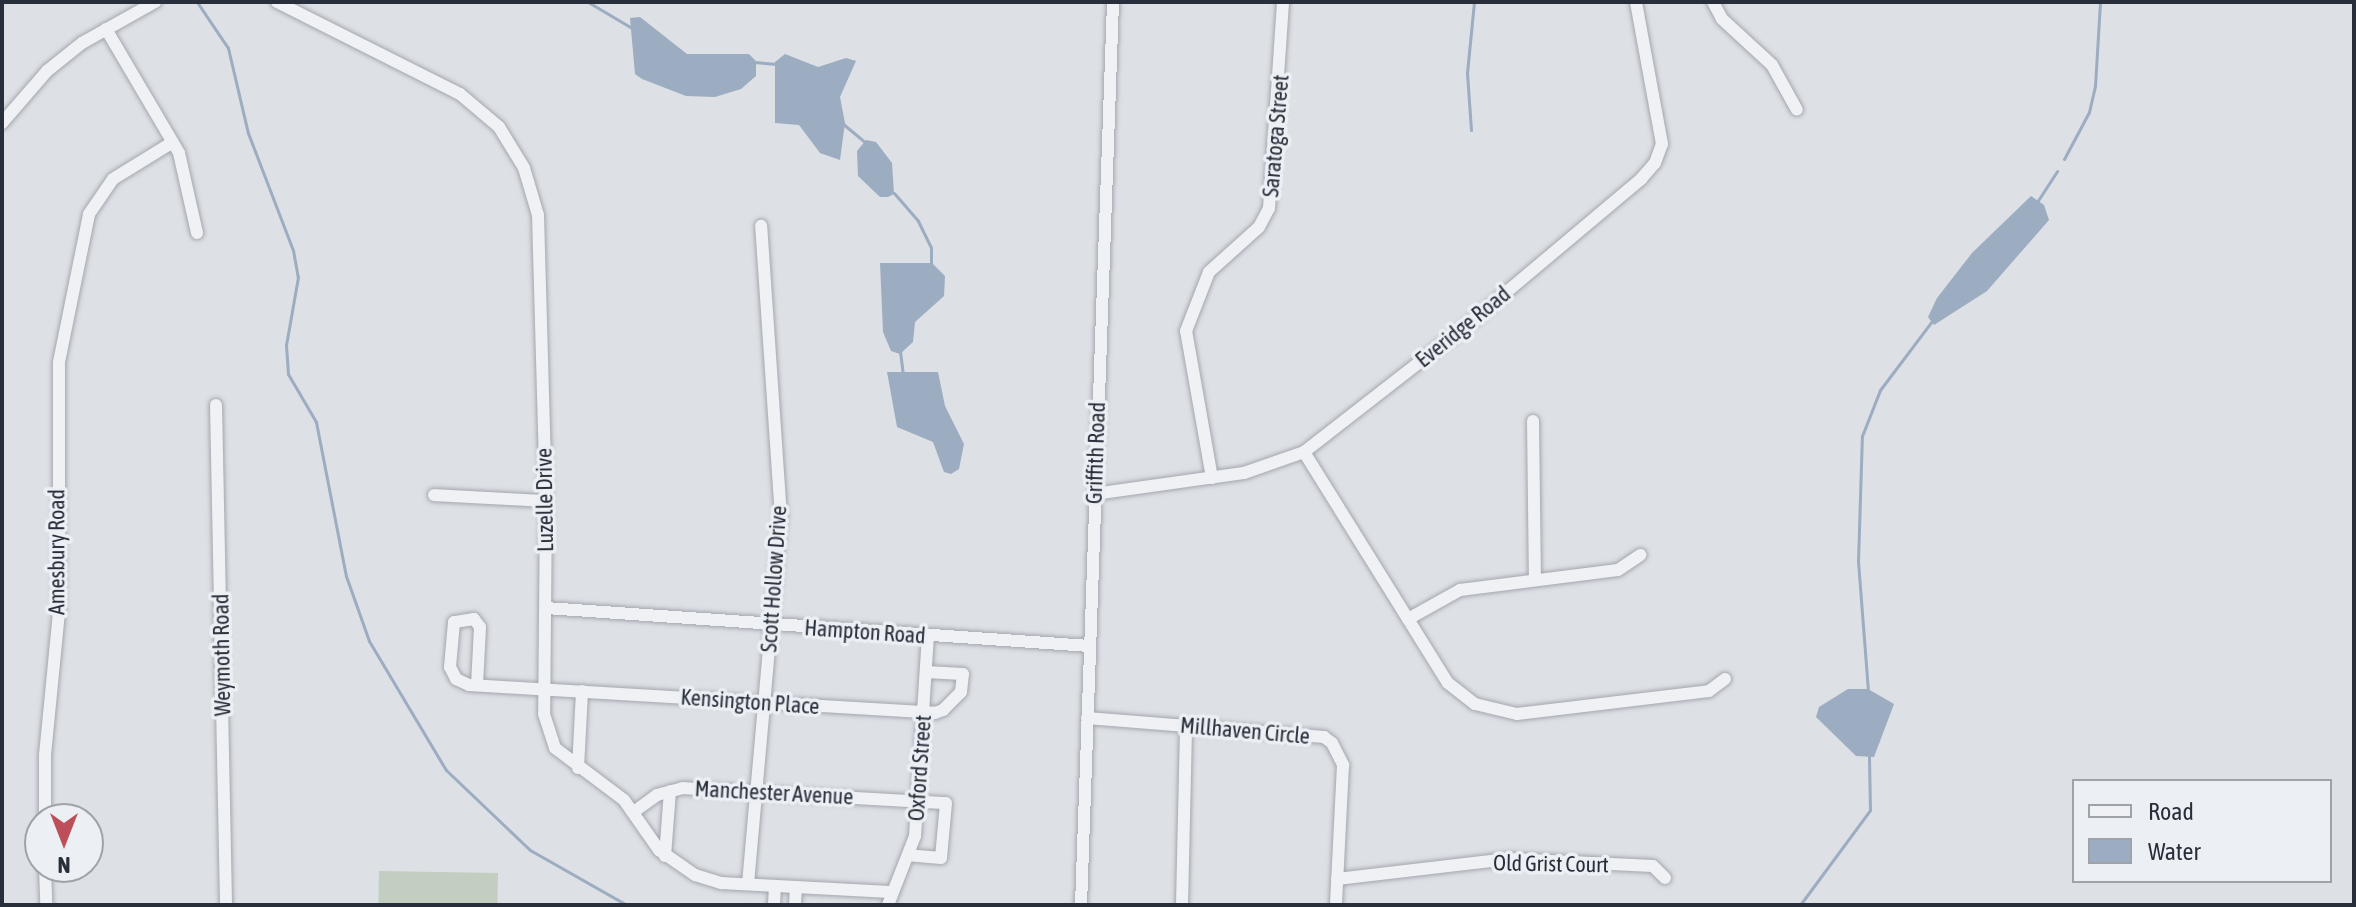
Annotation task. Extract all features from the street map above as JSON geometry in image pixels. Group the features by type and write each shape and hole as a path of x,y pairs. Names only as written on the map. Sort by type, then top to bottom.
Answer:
{"street":[{"path":"2,123 47,71 106,29 155,2"},
{"name":"Luzelle Drive","path":"277,2 460,94 499,127 524,168 538,215 546,501 545,689 548,736 578,768 635,811 665,856 706,880 888,899"},
{"name":"Griffith Road","path":"1081,905 1113,2"},
{"name":"Saratoga Street","path":"1212,478 1186,331 1209,272 1259,227 1269,208 1283,2"},
{"name":"Everidge Road","path":"1094,494 1212,478 1278,463 1304,452 1472,321 1655,163 1662,144 1636,2"},
{"path":"1713,2 1722,19 1772,65 1797,110"},
{"path":"106,29 173,142 197,233"},
{"name":"Amesbury Road","path":"45,803 45,755 59,611 56,412 59,362 85,227 99,196 113,179 173,142"},
{"name":"Scott Hollow Drive","path":"748,884 781,517 761,226"},
{"name":"Weymoth Road","path":"216,405 226,905"},
{"path":"1533,421 1535,580"},
{"path":"1304,452 1455,691 1501,713 1709,691 1725,679"},
{"path":"434,495 546,501"},
{"path":"1408,619 1452,593 1618,570 1640,555"},
{"name":"Hampton Road","path":"546,608 1089,646"},
{"path":"474,619 480,627 477,685 461,682 452,673 454,622 474,619"},
{"name":"Oxford Street","path":"888,899 909,855 918,801 928,637"},
{"name":"Kensington Place","path":"477,685 765,704 924,712 943,710 961,692 963,674 926,672"},
{"path":"578,768 582,691"},
{"name":"Millhaven Circle","path":"1087,718 1324,737 1332,743 1343,765 1336,905"},
{"path":"1182,905 1186,726"},
{"path":"665,856 670,791"},
{"name":"Manchester Avenue","path":"635,811 670,791 757,792 918,801"},
{"path":"909,855 941,858 946,803 918,801"},
{"name":"Old Grist Court","path":"1337,879 1508,859 1653,866 1665,878"},
{"path":"45,883 46,905"},
{"path":"774,905 775,886"},
{"path":"795,905 796,887"}],"green space":[{"path":"379,871 498,873 497,905 378,905"}],"water":[{"path":"640,17 687,54 749,54 756,61 756,76 741,89 715,97 686,96 642,79 635,74 630,18"},
{"path":"785,54 818,67 846,58 856,61 840,97 845,123 840,160 820,153 799,125 775,123 775,62"},
{"path":"866,140 876,142 892,163 894,194 888,197 880,197 858,176 857,151"},
{"path":"2031,196 2044,205 2049,220 1987,291 1934,325 1928,317 1937,298 1972,253"},
{"path":"880,263 932,263 945,276 944,296 915,322 913,342 900,354 891,351 883,332"},
{"path":"887,372 938,372 945,406 964,444 959,469 951,474 944,472 933,442 897,427"},
{"path":"1848,689 1868,689 1894,704 1874,757 1856,756 1816,717 1819,707"}],"waterway":[{"path":"197,2 228,48 248,133 293,250 298,277 286,345 288,374 316,422 346,576 369,641 446,770 530,850 627,905"},
{"path":"588,2 632,28"},
{"path":"1471,130 1467,73 1474,2"},
{"path":"2064,159 2089,112 2095,86 2100,2"},
{"path":"754,62 777,64"},
{"path":"842,123 866,143"},
{"path":"2037,202 2057,171"},
{"path":"894,193 918,221 931,248 931,265"},
{"path":"1868,691 1858,561 1862,436 1880,390 1932,321"},
{"path":"900,351 903,375"},
{"path":"1800,905 1870,810 1869,757"}]}
